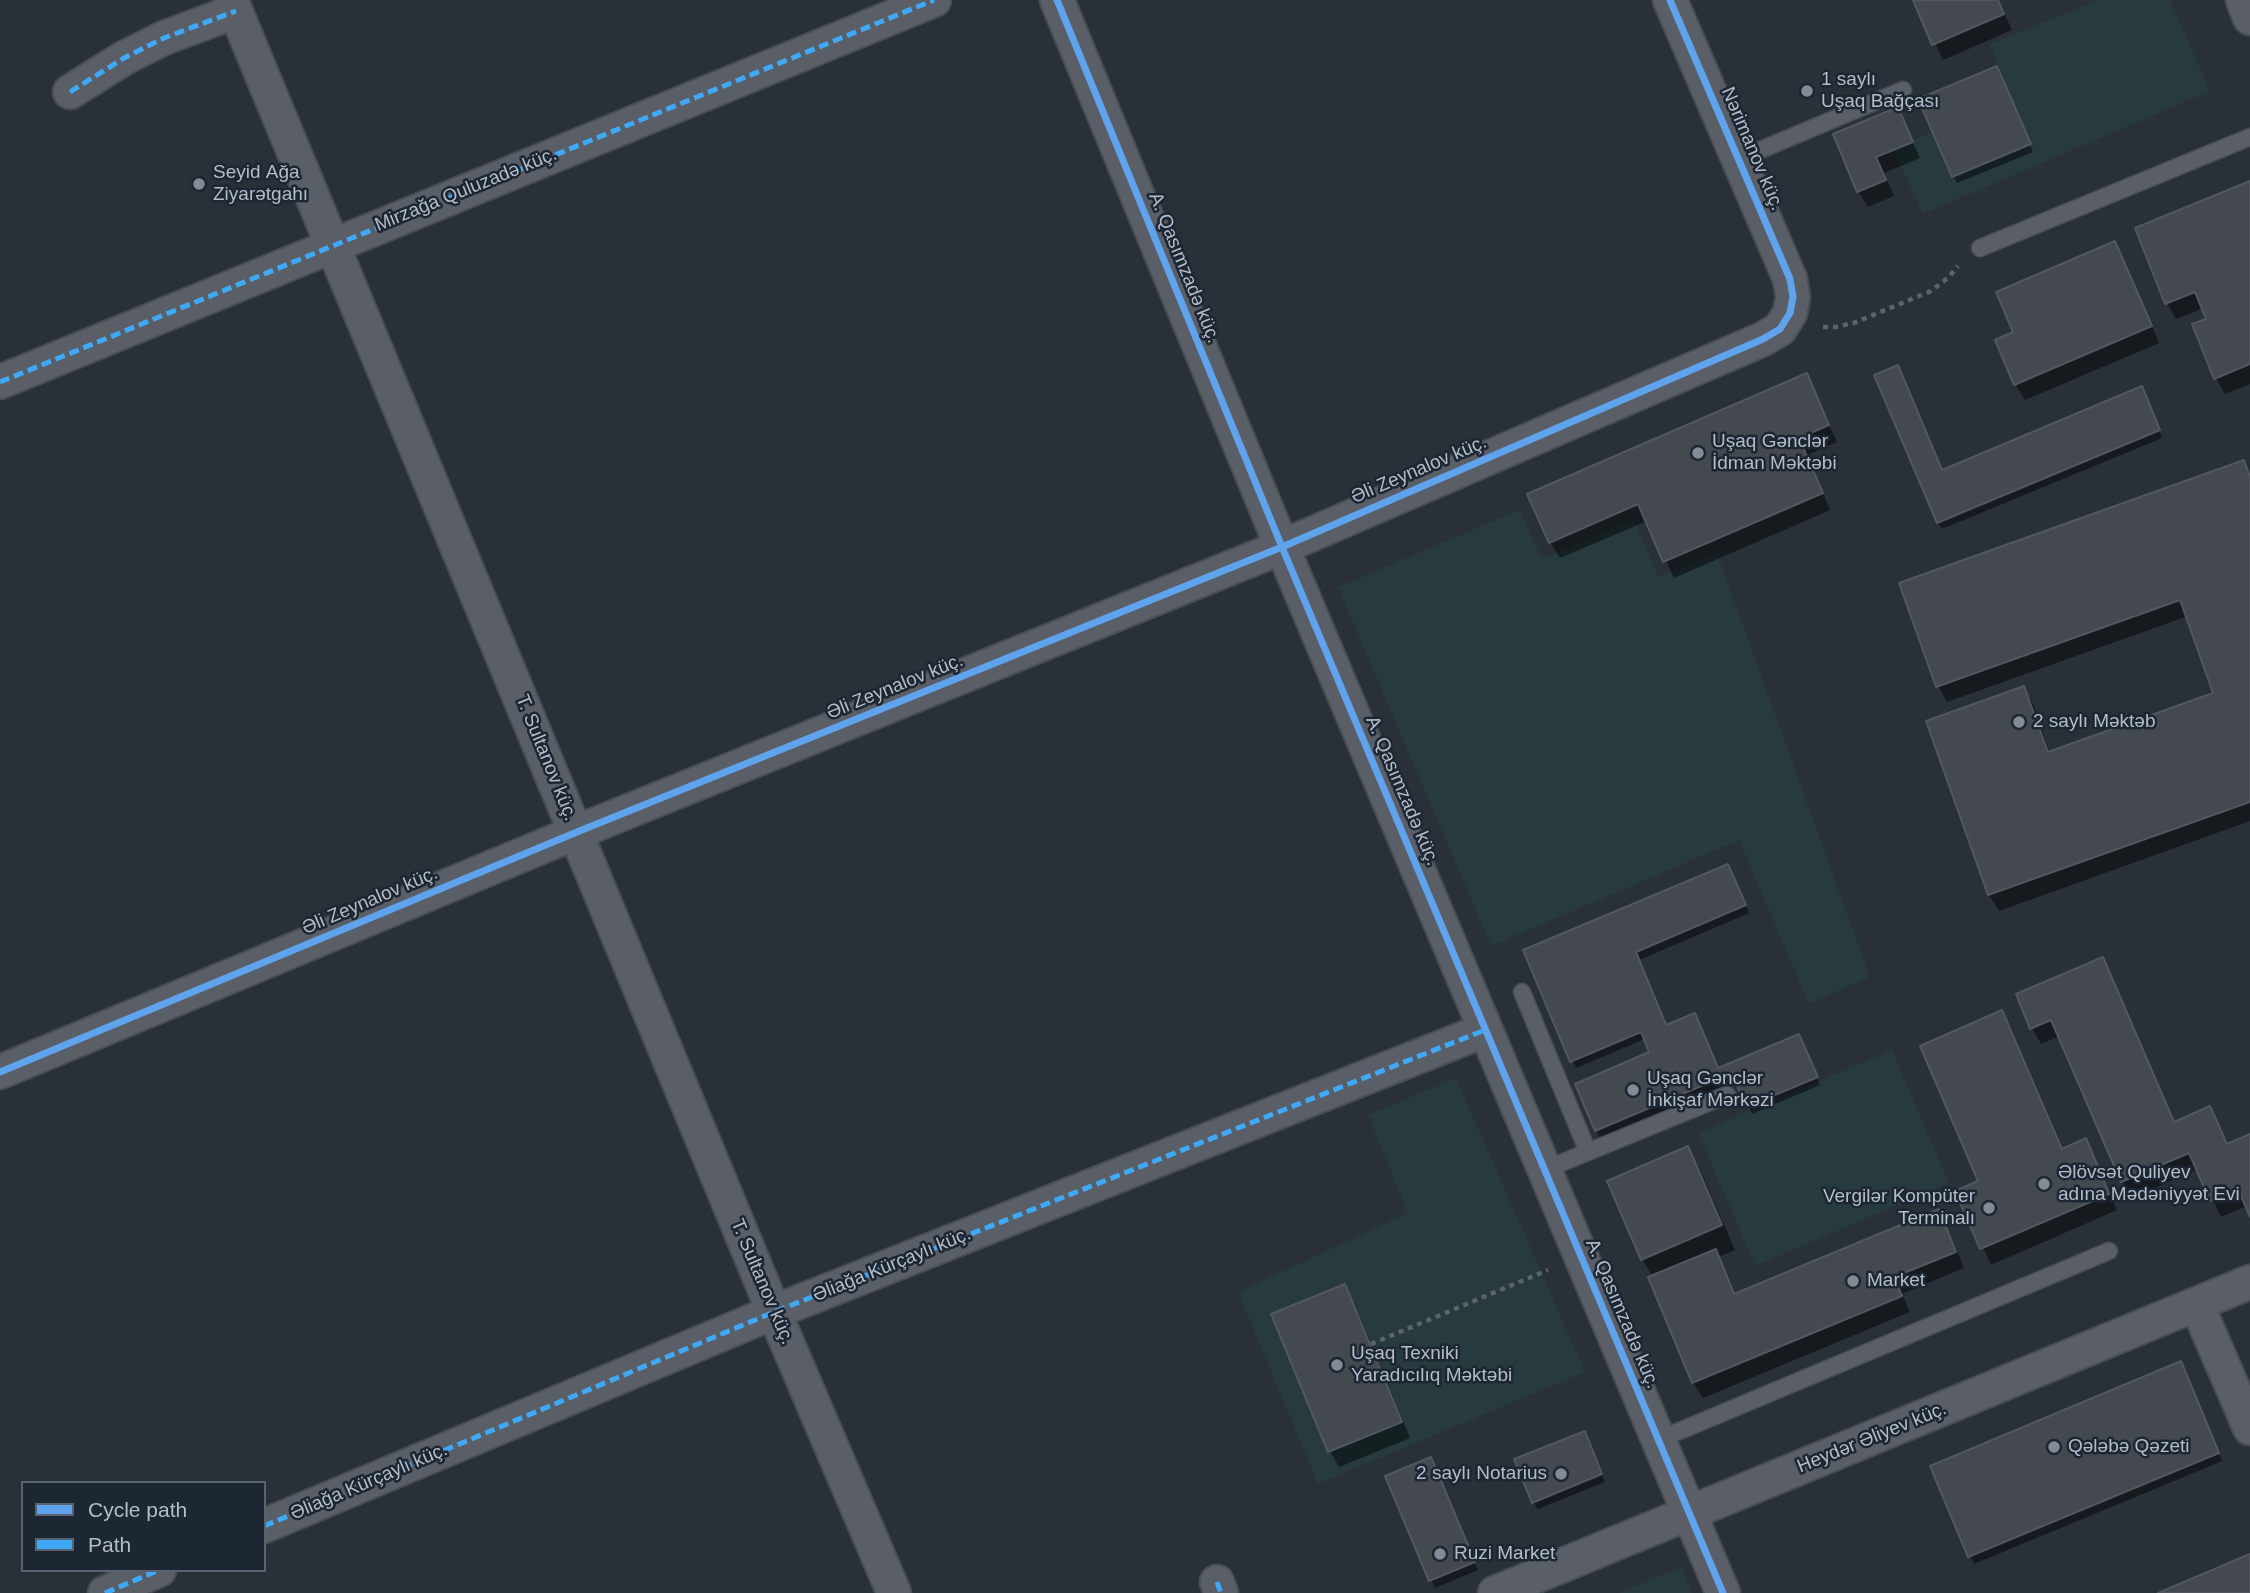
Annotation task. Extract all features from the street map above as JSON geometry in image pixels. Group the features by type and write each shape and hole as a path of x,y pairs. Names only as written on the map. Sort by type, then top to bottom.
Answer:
{"street":[{"name":"Mirzağa Quluzadə küç.","path":"0,382 933,0"},
{"name":"A. Qasımzadə küç.","path":"1057,0 1282,547 1723,1593"},
{"name":"Nərimanov küç.","path":"1670,0 1790,279 1793,297 1790,313"},
{"path":"2243,0 2250,18"},
{"name":"T. Sultanov küç.","path":"233,5 774,1312 894,1593"},
{"path":"70,92 124,58 233,5"},
{"name":"Əli Zeynalov küç.","path":"0,1072 577,832 1282,547 1763,338 1780,329 1790,313"},
{"name":"Əliağa Kürçaylı küç.","path":"266,1525 774,1312 1485,1030"},
{"name":"Heydər Əliyev küç.","path":"1494,1593 2250,1282"},
{"path":"2197,1304 2250,1428"},
{"path":"105,1593 154,1572"}],"lane":[{"path":"1739,159 1903,90"},
{"path":"1980,248 2250,137"},
{"path":"1522,992 1588,1152"},
{"path":"1545,1170 1727,1095"},
{"path":"1658,1440 2109,1251"}],"path":[{"path":"1790,313 1820,326 1835,327 1854,323 1931,291 1949,277 1962,261 1980,248"},
{"path":"1371,1344 1581,1257"}],"green space":[{"path":"2098,0 2170,0 2210,91 1923,214 1893,149 1932,132 1952,177 2030,143 1990,44"},
{"path":"1519,510 1542,559 1633,519 1659,577 1717,553 1870,977 1809,1004 1739,840 1491,946 1338,587"},
{"path":"1892,1050 1949,1183 1755,1266 1698,1133"},
{"path":"1456,1078 1585,1372 1318,1484 1238,1292 1408,1213 1368,1115"},
{"path":"1681,1567 1692,1593 1619,1593"}],"building":[{"path":"1913,0 1998,0 2004,14 1932,45"},
{"path":"1997,66 2031,144 1952,177 1918,99"},
{"path":"1898,107 1913,142 1876,157 1886,180 1857,192 1833,134"},
{"path":"2250,181 2250,364 2214,379 2192,324 2206,319 2195,292 2165,304 2135,228"},
{"path":"2115,241 2152,326 2014,385 1995,340 2013,332 1996,292"},
{"path":"1898,365 1942,470 2142,386 2160,430 1937,523 1874,375"},
{"path":"1807,373 1829,425 1799,438 1823,493 1663,562 1638,504 1549,543 1527,494"},
{"path":"2244,460 2250,477 2250,802 1988,895 1926,721 2024,686 2048,752 2213,693 2180,600 1936,687 1899,583"},
{"path":"1728,864 1746,905 1636,952 1666,1025 1695,1013 1718,1068 1799,1034 1818,1077 1746,1107 1732,1073 1595,1131 1575,1084 1649,1052 1641,1032 1570,1062 1523,950"},
{"path":"2103,957 2174,1122 2210,1106 2227,1144 2250,1134 2250,1217 2238,1189 2210,1201 2189,1153 2121,1182 2051,1020 2030,1029 2016,994"},
{"path":"2002,1010 2062,1149 2086,1138 2109,1194 1980,1249 1955,1191 1978,1181 1920,1046"},
{"path":"1688,1146 1722,1225 1641,1260 1607,1181"},
{"path":"1939,1209 1956,1252 1894,1277 1902,1296 1692,1383 1648,1277 1716,1249 1734,1294"},
{"path":"1345,1284 1402,1422 1328,1452 1271,1314"},
{"path":"2181,1361 2219,1453 1968,1557 1930,1466"},
{"path":"1585,1431 1602,1474 1532,1503 1514,1459"},
{"path":"1431,1457 1475,1562 1429,1581 1385,1476"},
{"path":"2250,1554 2250,1593 2158,1593"}],"marked path":[{"path":"0,382 934,0"},
{"path":"70,92 124,58 164,38 236,11"},
{"path":"266,1525 774,1312 1485,1030"},
{"path":"105,1593 154,1572"},
{"path":"1217,1582 1221,1593"}],"cycle path":[{"path":"1057,0 1282,547 1723,1593"},
{"path":"0,1072 577,832 1282,547 1763,339 1780,329 1790,313 1793,297 1790,279 1670,0"}],"place":[{"name":"1 saylı Uşaq Bağçası","path":"1807,91"},
{"name":"Seyid Ağa Ziyarətgahı","path":"199,184"},
{"name":"Uşaq Gənclər İdman Məktəbi","path":"1698,453"},
{"name":"2 saylı Məktəb","path":"2019,722"},
{"name":"Uşaq Gənclər İnkişaf Mərkəzi","path":"1633,1090"},
{"name":"Əlövsət Quliyev adına Mədəniyyət Evi","path":"2044,1184"},
{"name":"Vergilər Kompüter Terminalı","path":"1989,1208"},
{"name":"Market","path":"1853,1281"},
{"name":"Uşaq Texniki Yaradıcılıq Məktəbi","path":"1337,1365"},
{"name":"Qələbə Qəzeti","path":"2054,1447"},
{"name":"2 saylı Notarius","path":"1561,1474"},
{"name":"Ruzi Market","path":"1440,1554"}]}
